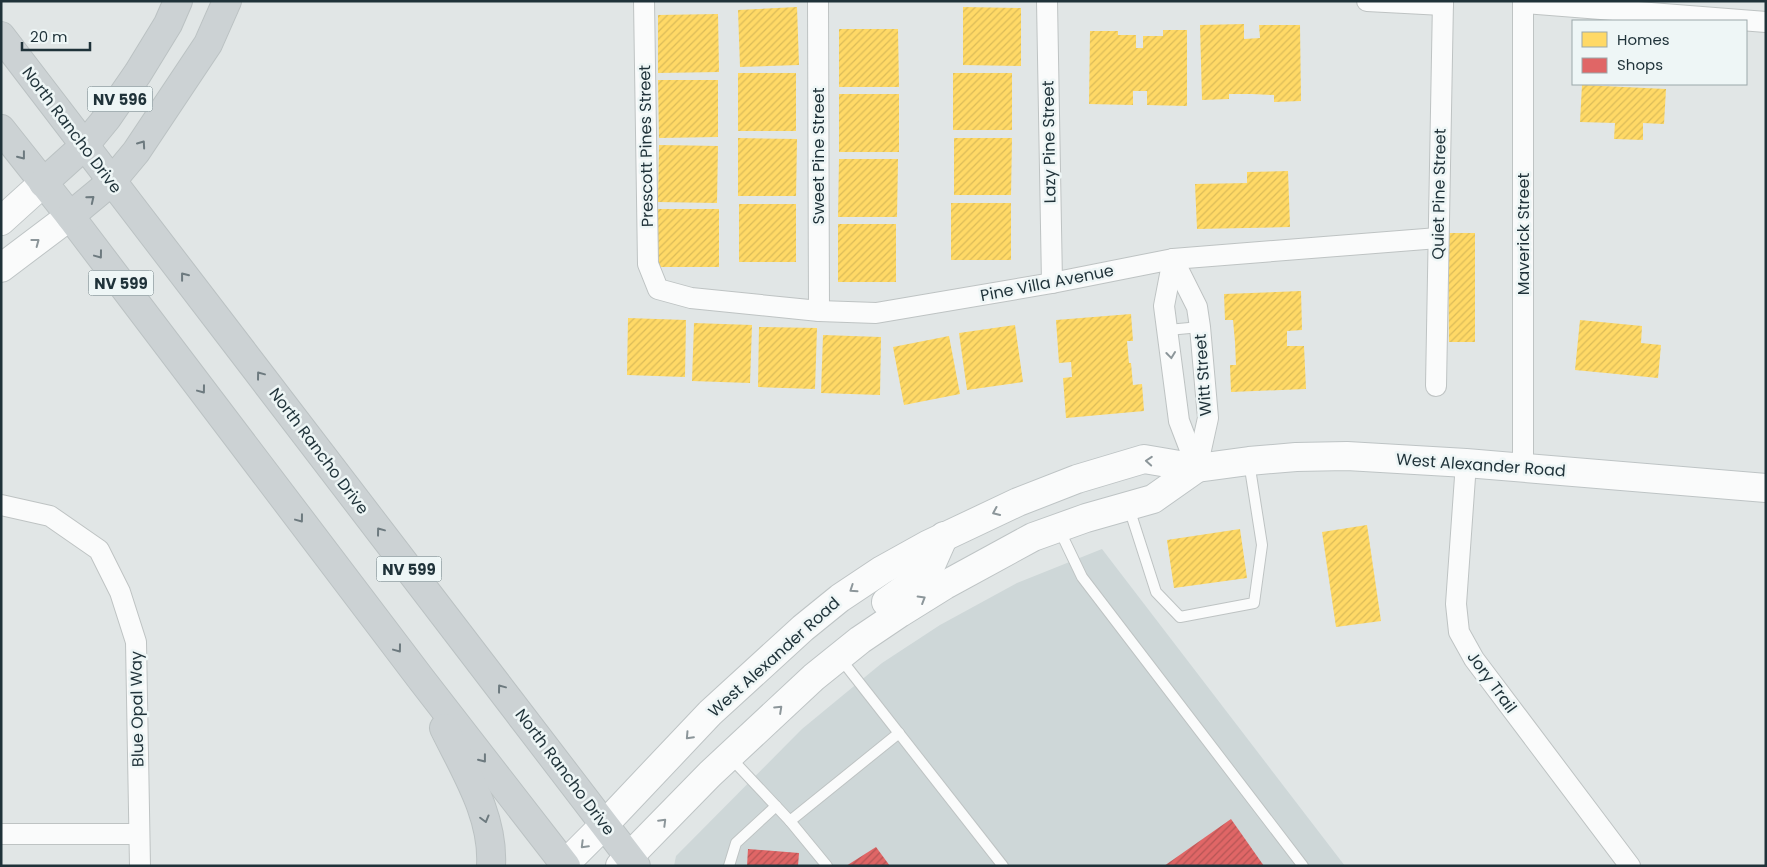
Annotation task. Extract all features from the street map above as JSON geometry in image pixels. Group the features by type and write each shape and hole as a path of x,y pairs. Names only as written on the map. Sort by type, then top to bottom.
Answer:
{"main road":[{"name":"NV 596","path":"43,183 84,146 106,118 138,73 168,24 178,1"},
{"name":"NV 596","path":"70,216 111,182 136,152 208,44 227,1"},
{"name":"North Rancho Drive","path":"1,36 111,182 605,824 628,863"},
{"name":"NV 599","path":"1,129 70,216 564,865"},
{"path":"1,220 43,183"},
{"path":"1,268 70,216"},
{"name":"West Alexander Road","path":"564,865 710,713 803,628 840,598 882,570 944,536 1018,502 1077,479 1144,459 1197,468 1296,457 1347,456 1523,467 1766,488"},
{"name":"West Alexander Road","path":"628,863 729,756 808,683 839,657 900,613 945,585 1033,538 1086,518 1153,499 1197,468"},
{"path":"839,657 844,632 928,572 944,536"},
{"path":"421,679 481,804 491,849 491,866"}],"street":[{"name":"Prescott Pines Street","path":"644,1 648,264 658,289"},
{"name":"Sweet Pine Street","path":"818,1 819,311"},
{"name":"Lazy Pine Street","path":"1047,1 1052,283"},
{"path":"1367,1 1443,3"},
{"path":"1523,2 1742,20"},
{"name":"Maverick Street","path":"1523,2 1523,467"},
{"name":"Quiet Pine Street","path":"1436,386 1443,3"},
{"path":"1747,20 1766,22"},
{"name":"Pine Villa Avenue","path":"658,289 691,298 819,311 876,313 1052,283 1173,259 1438,238"},
{"name":"Witt Street","path":"1173,259 1197,307 1200,327 1208,418 1197,468"},
{"name":"Witt Street","path":"1173,259 1164,306 1180,424 1197,468"},
{"name":"Jory Trail","path":"1466,463 1456,597 1459,632 1474,660 1630,866"},
{"name":"Blue Opal Way","path":"1,505 50,516 99,550 120,592 136,642 140,866"},
{"path":"1,834 139,834"}],"lane":[{"path":"1168,330 1200,327"},
{"path":"1128,506 1156,592 1180,617 1254,603 1262,545 1249,461"},
{"path":"1058,528 1082,577 1303,866"},
{"path":"839,657 1003,866"},
{"path":"790,821 899,733"},
{"path":"729,756 790,821 827,866"},
{"path":"729,866 736,843 776,806"}],"shaded area":[{"path":"1102,549 1345,866 674,866 676,856 802,729 882,663 940,625 1017,583"}],"building: Homes":[{"path":"797,7 799,65 740,67 738,10"},
{"path":"963,7 1021,8 1021,66 963,65"},
{"path":"718,14 719,72 658,73 658,15"},
{"path":"1244,24 1244,39 1260,38 1259,25 1300,25 1301,101 1274,102 1274,95 1252,94 1229,94 1229,99 1202,100 1200,25"},
{"path":"839,29 898,29 899,87 839,87"},
{"path":"1163,30 1187,30 1187,106 1147,105 1147,91 1133,91 1133,105 1089,104 1090,31 1118,31 1118,35 1136,35 1136,48 1143,48 1143,36 1163,36"},
{"path":"738,73 796,73 796,131 738,131"},
{"path":"953,73 1012,73 1012,130 953,130"},
{"path":"658,80 718,80 718,137 659,138"},
{"path":"1582,85 1666,89 1664,124 1643,123 1643,140 1614,139 1615,123 1580,122"},
{"path":"839,94 899,94 899,152 839,152"},
{"path":"738,138 797,139 796,196 738,196"},
{"path":"954,138 1012,138 1011,195 954,195"},
{"path":"659,145 718,146 717,203 658,202"},
{"path":"839,159 898,159 897,217 838,217"},
{"path":"1288,171 1290,227 1197,229 1195,184 1247,183 1247,172"},
{"path":"951,203 1011,203 1011,260 951,260"},
{"path":"739,204 796,204 796,262 739,262"},
{"path":"658,209 719,209 719,267 658,267"},
{"path":"838,224 896,224 896,282 838,282"},
{"path":"1448,233 1475,233 1475,342 1449,342"},
{"path":"1301,291 1302,330 1287,331 1287,346 1304,346 1306,389 1231,392 1230,365 1236,365 1235,342 1233,320 1225,320 1224,294"},
{"path":"1131,314 1133,341 1127,341 1129,363 1131,363 1133,385 1142,384 1144,411 1066,418 1063,378 1072,377 1071,362 1059,363 1056,320"},
{"path":"628,318 686,320 685,377 627,375"},
{"path":"1580,320 1642,326 1641,343 1661,345 1658,378 1575,370"},
{"path":"694,323 752,325 750,383 692,381"},
{"path":"1015,325 1023,382 967,390 959,333"},
{"path":"759,327 817,328 815,389 758,387"},
{"path":"823,335 881,337 880,395 821,393"},
{"path":"949,336 960,394 904,405 893,347"},
{"path":"1367,525 1381,621 1336,627 1322,532"},
{"path":"1240,529 1247,578 1174,588 1167,540"}],"building: Shops":[{"path":"1231,819 1264,866 1164,866"},
{"path":"876,847 890,866 846,866"},
{"path":"748,849 799,853 798,866 747,866"}]}
